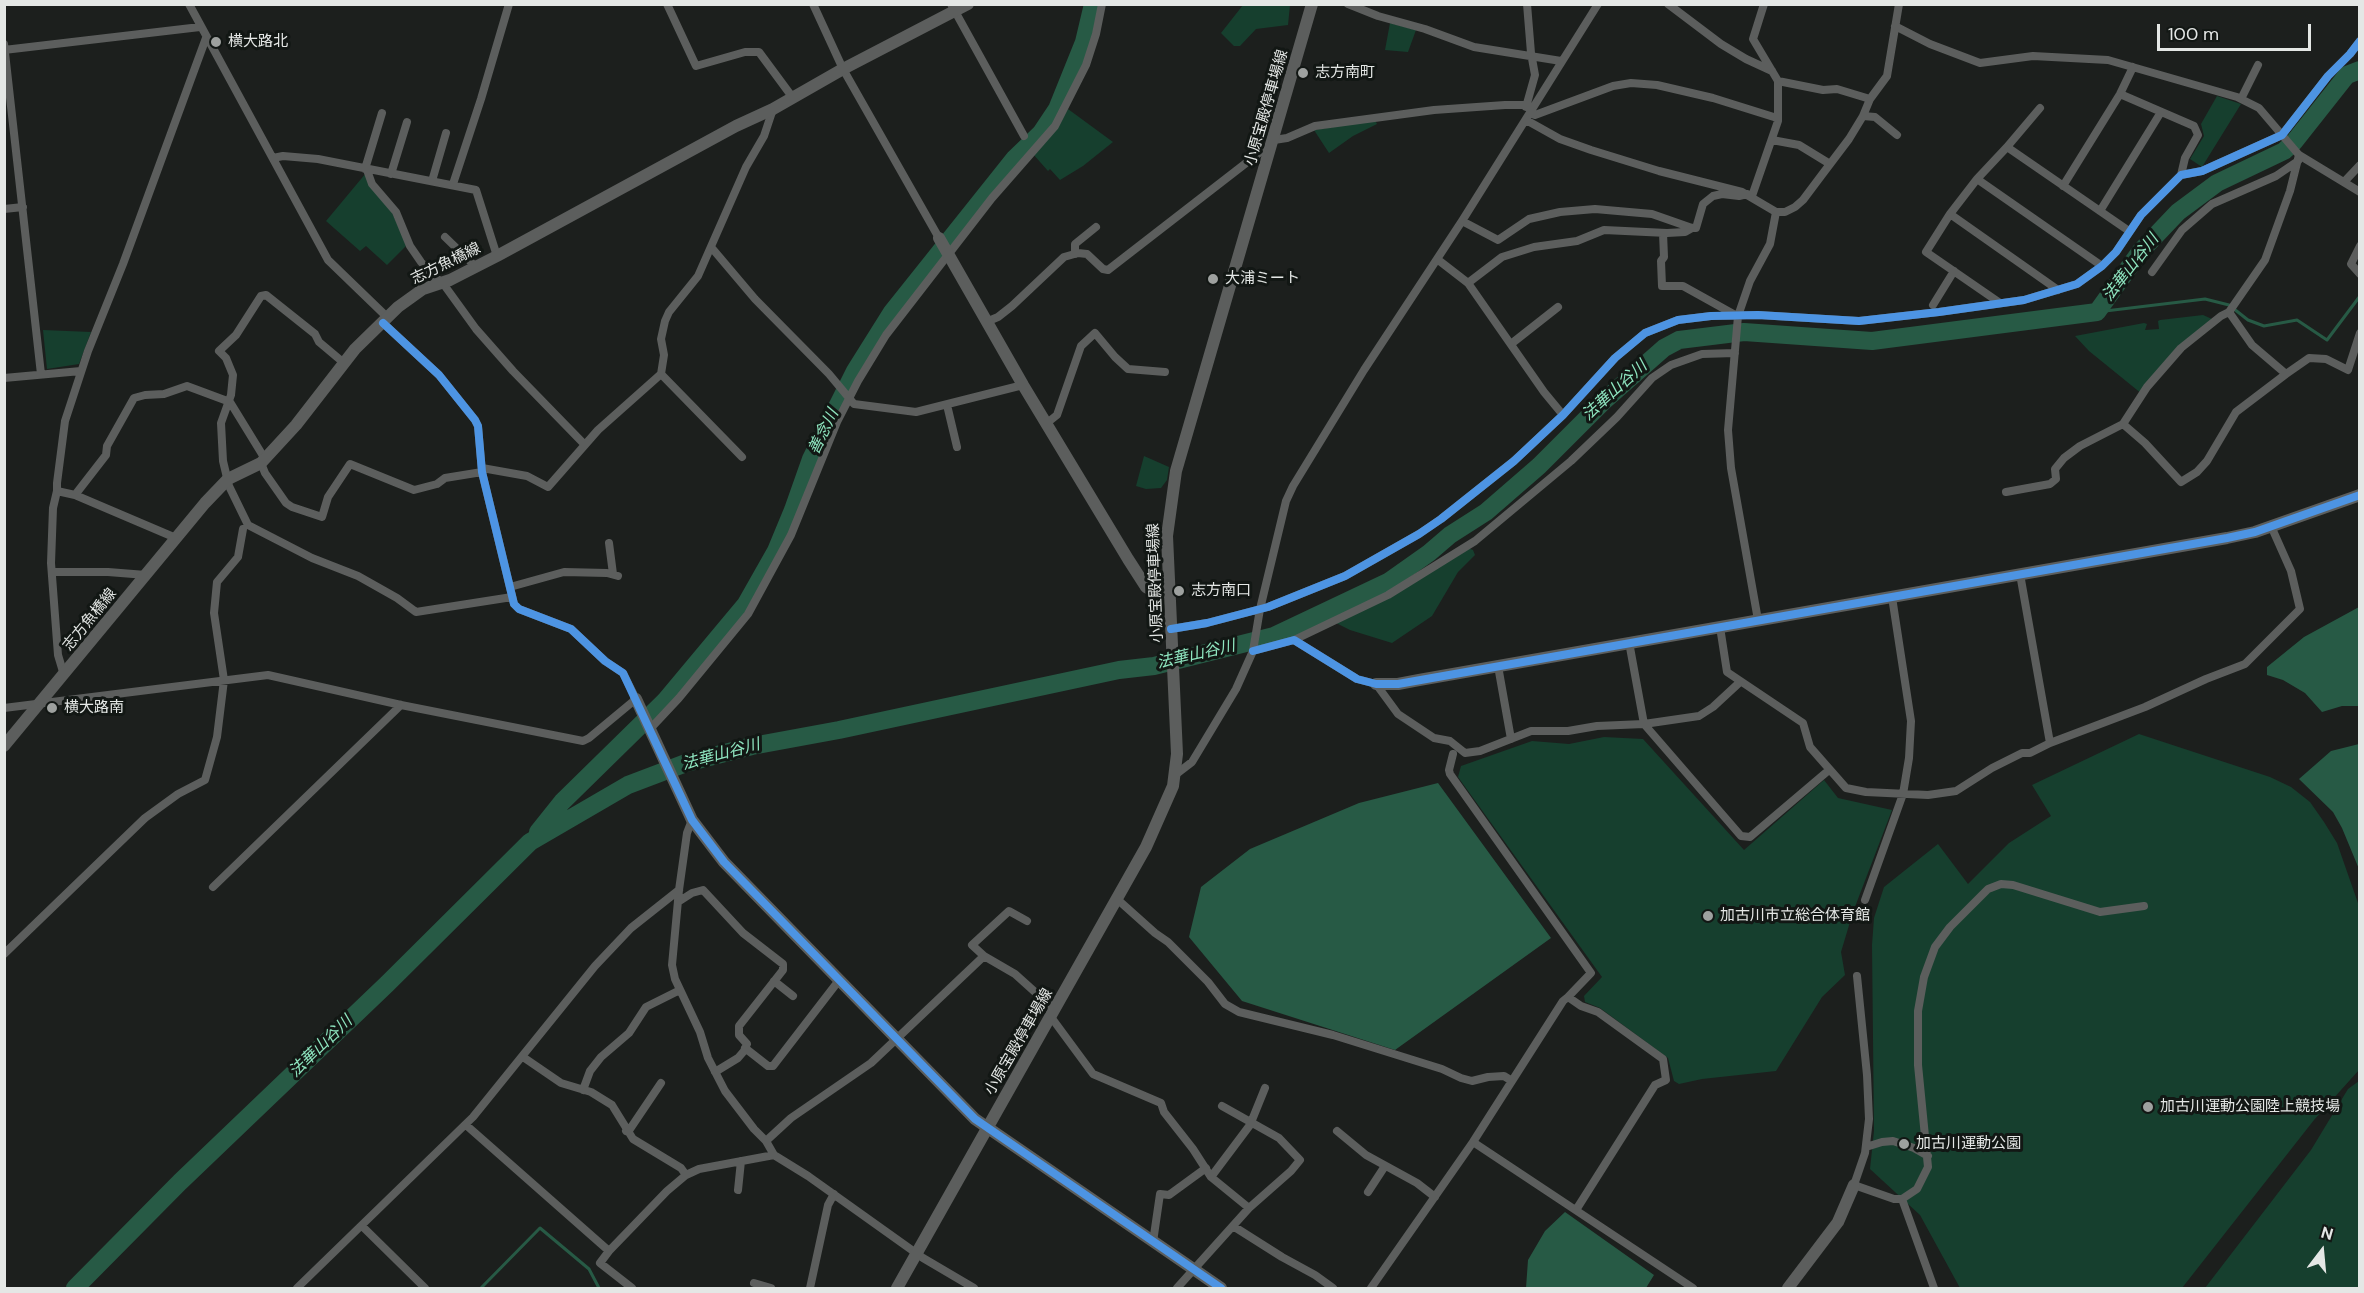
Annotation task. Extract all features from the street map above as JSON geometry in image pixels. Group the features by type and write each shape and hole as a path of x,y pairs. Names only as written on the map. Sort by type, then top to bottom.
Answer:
{"main road":[{"name":"志方魚橋線","path":"4,746 205,503 228,479 263,461 296,425 355,349 417,293 450,280 497,256 736,126 773,109 953,8 968,4"},
{"name":"小原宝殿停車場線","path":"897,1288 1117,899 1154,832 1169,797 1175,775 1177,754 1167,536 1176,471 1312,4"},
{"path":"939,238 1023,385 1146,587 1170,601"},
{"path":"1376,684 1398,684 2227,538 2271,526 2360,495"},
{"path":"638,703 692,820 724,862 975,1119 1221,1288"},
{"path":"1788,1288 1838,1222 1854,1185"}],"street":[{"path":"4,708 268,675 401,705 583,741 638,703 623,673 605,661 583,639 560,623 519,609 514,604 482,470 478,426 470,411 439,375 328,260 189,4"},
{"path":"453,184 509,4"},
{"path":"667,4 696,66 745,52 759,52 793,98"},
{"path":"813,4 843,69 939,238"},
{"path":"649,727 679,698 748,614 790,535 819,463 849,399 893,325 992,198 1055,126 1086,65 1096,34 1102,4"},
{"path":"1348,4 1474,47 1562,62"},
{"path":"1527,4 1531,57 1534,60 1535,75 1529,112"},
{"path":"1175,775 1192,762 1236,689 1253,651 1260,609 1286,501 1293,486 1364,370 1462,221 1598,4"},
{"path":"1750,195 1772,140 1777,118 1778,81 1753,39 1764,4"},
{"path":"1529,112 1560,139 1750,195 1776,212 1785,212 1795,207 1830,164 1887,76 1899,4"},
{"path":"1669,5 1721,44 1773,71"},
{"path":"953,8 1024,136"},
{"path":"1896,26 1930,44 1980,63 2048,56 2108,60 2241,99 2259,108 2298,158 2360,192"},
{"path":"41,374 5,48 200,27"},
{"path":"64,676 58,655 52,572 53,508 65,421 81,371 206,38"},
{"path":"2181,175 2202,171 2282,135 2328,76 2355,52 2360,41"},
{"path":"2241,99 2258,65"},
{"path":"2063,186 2120,94 2133,67"},
{"path":"1778,81 1824,90 1837,89 1870,99"},
{"path":"986,322 998,317 1012,306 1064,257 1087,254 1103,269 1108,270 1259,153 1315,126 1466,107 1505,105 1535,115 1613,86 1631,83 1713,98 1777,118"},
{"path":"1172,632 1260,609 1345,576 1441,519 1514,461 1563,415 1615,358 1645,333 1678,321 1711,316 1758,315 1859,321 2024,300 2077,284 2102,266 2116,252 2141,215 2181,175 2186,158 2198,135 2194,126 2120,94"},
{"path":"2000,303 1926,252 1950,214 1977,179 2040,108"},
{"path":"75,495 106,455 107,446 134,398 164,394 187,386 228,401 263,461 265,473 286,502 292,507 322,517 328,497 350,464 414,490 437,484 445,478 482,470 527,476 548,487 598,430 661,374 664,355 661,339 665,321 669,312 692,285 746,166 764,136 773,109"},
{"path":"2100,211 2161,112"},
{"path":"382,113 366,169 372,184 396,212 410,246 433,276 442,282 491,346 585,445"},
{"path":"1863,116 1875,117 1897,135"},
{"path":"392,174 407,122"},
{"path":"432,181 446,133"},
{"path":"1772,140 1799,146 1830,164"},
{"path":"2007,147 2129,231"},
{"path":"273,158 283,156 318,159 476,190 497,256"},
{"path":"2152,272 2182,230 2212,204 2276,176 2298,158"},
{"path":"2006,492 2050,484 2056,479 2055,470 2064,458 2080,446 2123,424 2147,387 2181,348 2229,312 2265,261 2290,191 2298,158"},
{"path":"2344,182 2360,165"},
{"path":"1977,179 2102,266"},
{"path":"1468,283 1502,257 1534,247 1577,240 1604,230 1685,232 1696,228 1703,204 1713,196 1750,195"},
{"path":"4,209 22,207"},
{"path":"1462,221 1498,240 1529,219 1560,212 1595,209 1652,214 1692,228"},
{"path":"1758,620 1731,468 1728,430 1738,316 1750,281 1770,244 1776,212"},
{"path":"1950,214 2058,290"},
{"path":"1075,254 1075,244 1096,227"},
{"path":"1664,233 1664,257 1660,261 1662,286 1683,286 1738,316"},
{"path":"445,237 476,267"},
{"path":"2360,246 2351,264 2360,274"},
{"path":"711,247 755,299 854,404 916,412 1023,385"},
{"path":"1437,259 1468,283 1544,392 1563,415"},
{"path":"1933,305 1954,271"},
{"path":"344,363 319,342 315,334 266,295 261,296 236,335 219,351 226,358 233,375 233,384 222,414 220,432 223,461 235,501 248,525 312,558 358,576 397,598 416,612 512,597"},
{"path":"1510,344 1558,307"},
{"path":"2229,312 2252,345 2286,374"},
{"path":"1047,423 1057,416 1081,346 1095,333 1128,369 1165,372"},
{"path":"2123,424 2145,443 2181,482 2197,472 2207,461 2236,412 2309,358 2326,359 2348,370 2360,333"},
{"path":"1253,651 1294,640 1388,595 1475,541 1584,449 1652,378 1671,365 1702,354 1735,353"},
{"path":"4,378 81,371"},
{"path":"661,374 742,457"},
{"path":"947,405 957,447"},
{"path":"57,491 75,495 176,538"},
{"path":"1720,627 1727,672 1803,723 1810,747 1846,788 1866,792 1928,795 1956,791 1992,768 2245,664 2300,609 2290,571 2271,526"},
{"path":"4,954 145,818 178,794 205,780 217,737 224,680 214,613 217,582 238,557 243,529"},
{"path":"510,587 564,572 615,575 609,543"},
{"path":"52,572 146,575"},
{"path":"2020,574 2050,743"},
{"path":"1865,900 1903,794 1909,758 1911,721 1892,597"},
{"path":"1294,640 1357,679 1376,684 1398,714 1434,738 1450,741 1465,753 1480,751 1531,731 1568,731 1699,716 1740,682"},
{"path":"1629,642 1644,724 1742,836 1750,837 1829,770"},
{"path":"1498,666 1511,739"},
{"path":"213,887 401,705"},
{"path":"1371,1288 1473,1142 1563,1001 1591,973 1450,774 1453,754"},
{"path":"692,820 687,833 679,890 672,965 680,990 725,1091 766,1141 774,1155 917,1253 974,1288"},
{"path":"1857,976 1869,1119 1866,1147 1854,1185 1894,1199 1902,1199 1913,1193 1927,1172 1928,1156 1918,1065 1918,1011 1924,977 1935,947 1950,927 1988,889 2001,884 2013,885 2100,912 2144,906"},
{"path":"297,1288 466,1125 624,935 679,890"},
{"path":"678,902 692,892 703,890 743,933 783,964 783,970 739,1026 740,1035 747,1044 745,1048 738,1058 715,1072"},
{"path":"1117,899 1168,942 1208,982 1226,1004 1239,1012 1333,1035 1442,1069 1472,1081 1504,1076 1512,1081"},
{"path":"1027,921 1008,911 972,945 984,956 1016,974 1053,1014 1093,1074 1161,1103 1164,1112 1193,1149 1211,1177 1249,1208"},
{"path":"766,1141 791,1118 871,1063 984,956"},
{"path":"745,1048 768,1066 773,1066 840,980"},
{"path":"774,981 793,996"},
{"path":"583,1090 590,1071 601,1057 628,1033 646,1007 680,990"},
{"path":"1568,997 1581,1006 1598,1012 1663,1059 1666,1080 1655,1085 1576,1209"},
{"path":"523,1057 561,1083 583,1090 612,1105 633,1139 681,1168 686,1175"},
{"path":"626,1131 630,1129 661,1083"},
{"path":"1211,1177 1251,1121 1265,1088"},
{"path":"1177,1288 1249,1208 1291,1171 1300,1160 1279,1138 1222,1106"},
{"path":"466,1125 609,1251"},
{"path":"1336,1131 1366,1155 1417,1183 1435,1197"},
{"path":"1866,1147 1890,1141 1914,1148 1928,1156"},
{"path":"1473,1142 1693,1288"},
{"path":"632,1288 600,1263 660,1198 686,1175 699,1169 774,1155"},
{"path":"738,1190 741,1161"},
{"path":"1368,1192 1385,1166"},
{"path":"1153,1242 1160,1194 1168,1195 1206,1168"},
{"path":"810,1288 828,1205 834,1194"},
{"path":"1902,1199 1934,1288"},
{"path":"362,1226 424,1288"},
{"path":"1233,1226 1333,1288"},
{"path":"754,1283 771,1288"}],"shaded area":[{"path":"1243,5 1290,5 1288,25 1256,29 1240,46 1234,46 1221,33"},
{"path":"1390,23 1416,30 1408,52 1385,50"},
{"path":"2217,96 2241,104 2202,167 2190,159 2204,136 2201,124"},
{"path":"1068,109 1113,142 1083,166 1060,180 1050,169 1048,171 1033,154"},
{"path":"1375,120 1377,124 1353,136 1329,153 1314,130"},
{"path":"366,173 389,206 407,245 387,265 366,246 360,251 326,221"},
{"path":"2203,315 2212,319 2142,394 2089,351 2075,336 2144,323 2147,324 2145,330 2159,329 2158,321 2160,320"},
{"path":"43,330 91,332 79,364 47,369"},
{"path":"1144,456 1169,467 1167,480 1161,488 1146,489 1136,486"},
{"path":"1468,548 1473,550 1475,555 1458,572 1432,616 1392,643 1350,630 1336,623"},
{"path":"2359,607 2359,706 2342,706 2322,712 2305,693 2283,680 2267,675 2267,667 2304,637"},
{"name":"加古川運動公園陸上競技場","path":"2139,734 2270,777 2291,787 2310,802 2324,822 2337,843 2359,906 2359,1070 2314,1120 2182,1288 1960,1288 1920,1215 1870,1169 1874,1131 1872,945 1874,918 1884,887 1938,844 1968,884 2009,843 2051,816 2032,785"},
{"name":"加古川市立総合体育館","path":"1604,737 1643,739 1744,850 1824,780 1838,798 1892,810 1853,912 1841,952 1845,975 1822,997 1776,1071 1702,1079 1679,1084 1674,1081 1668,1058 1600,1008 1585,1002 1584,996 1602,977 1458,777 1461,766 1532,741 1569,744"},
{"path":"2360,744 2359,869 2333,812 2299,779 2331,751"},
{"path":"1438,783 1551,938 1395,1050 1242,1001 1189,937 1201,887 1250,849 1359,803"},
{"path":"2359,1081 2359,1288 2205,1288 2311,1150 2348,1089"},
{"path":"1565,1212 1654,1275 1646,1288 1526,1288 1528,1260 1545,1231"}],"waterway":[{"name":"善念川","path":"538,832 562,802 665,701 746,604 776,551 811,459 855,371 892,312 1014,159 1041,133 1057,109 1084,42 1093,4"},
{"name":"法華山谷川","path":"75,1288 180,1182 387,984 530,842 628,785 686,763 752,746 839,730 1119,670 1154,666 1274,636 1388,582 1450,535 1486,512 1539,466 1605,400 1664,348 1679,340 1744,332 1872,341 2097,312 2140,252 2178,212 2217,183 2284,151 2294,142 2347,75 2360,70"},
{"path":"2097,312 2205,299 2229,305 2248,320 2264,326 2297,320 2327,340 2360,296"},
{"path":"481,1288 540,1228 589,1269 599,1288"}],"cycle path":[{"path":"1171,629 1207,623 1268,607 1345,576 1419,534 1514,461 1563,415 1615,358 1645,333 1678,320 1711,316 1758,315 1859,321 2024,300 2077,284 2102,266 2116,252 2141,215 2181,175 2202,171 2282,135 2328,76 2360,41"},
{"path":"383,323 439,375 478,426 482,472 514,604 519,609 571,629 605,661 623,673 692,820 724,862 975,1119 1221,1288"},
{"path":"1253,651 1294,640 1357,679 1376,684 1398,684 2227,538 2255,532 2360,495"}],"place":[{"name":"横大路北","path":"216,42"},
{"name":"志方南町","path":"1303,73"},
{"name":"大浦ミート","path":"1213,279"},
{"name":"志方南口","path":"1179,591"},
{"name":"横大路南","path":"52,708"},
{"name":"加古川市立総合体育館","path":"1708,916"},
{"name":"加古川運動公園陸上競技場","path":"2148,1107"},
{"name":"加古川運動公園","path":"1904,1144"}]}
